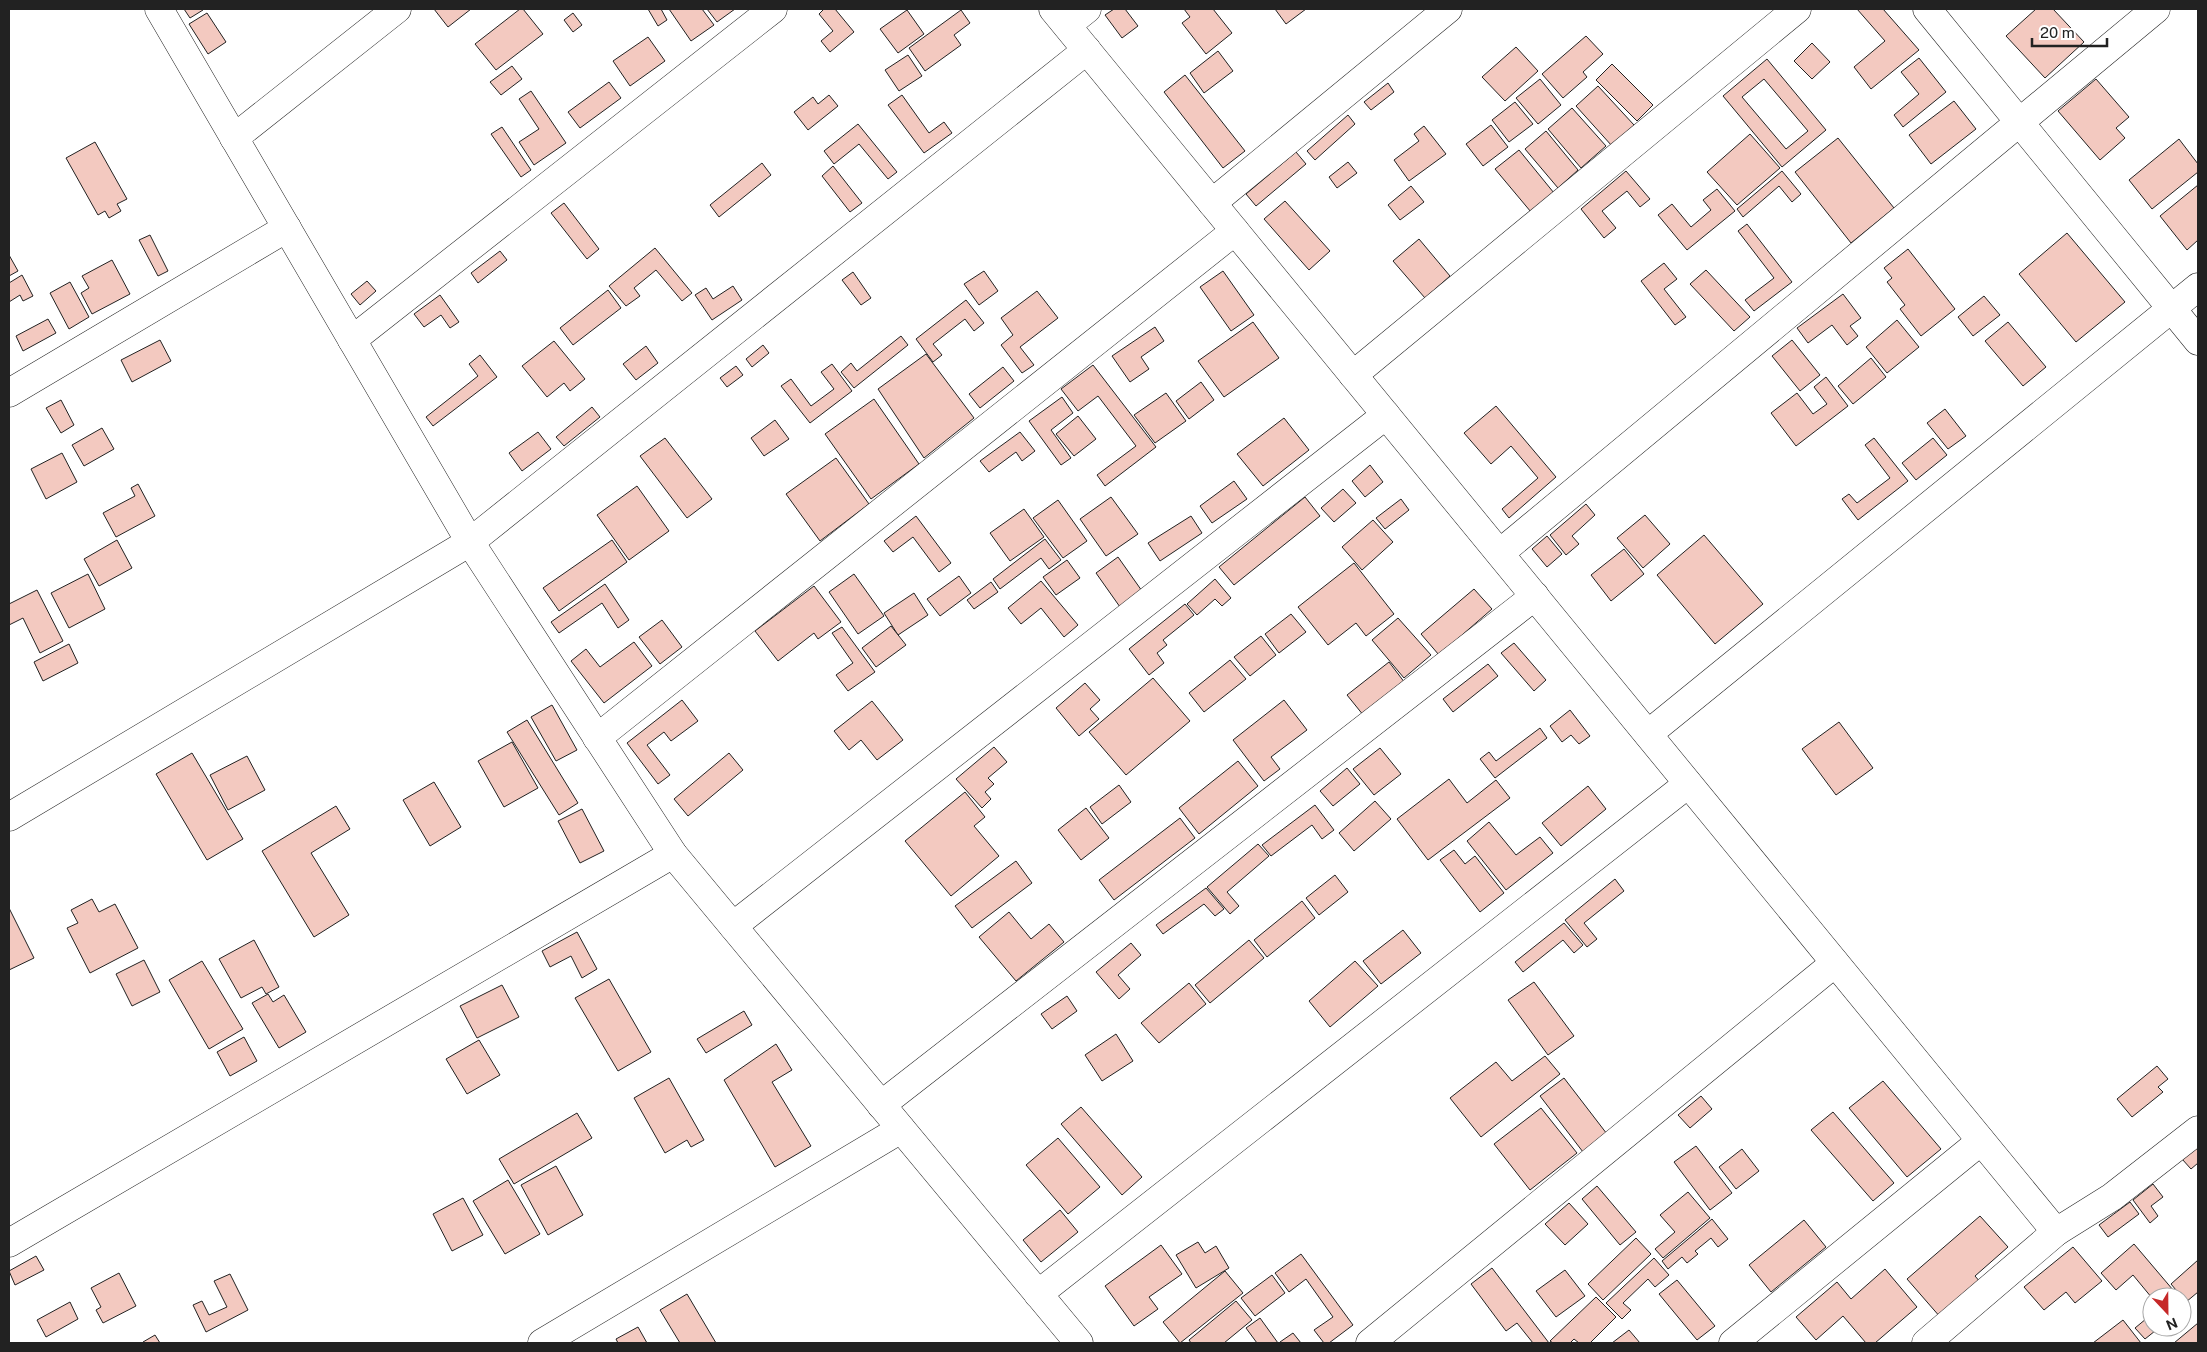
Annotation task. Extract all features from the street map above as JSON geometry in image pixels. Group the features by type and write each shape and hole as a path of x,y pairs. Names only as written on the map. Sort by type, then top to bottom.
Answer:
{"street":[{"path":"159,9 470,542 673,854 1079,1343"},
{"path":"234,138 397,9"},
{"path":"352,340 773,9"},
{"path":"1212,203 1448,9"},
{"path":"1354,375 1798,9"},
{"path":"1927,9 2198,341"},
{"path":"1500,554 2156,9"},
{"path":"1069,14 1087,50 2056,1232"},
{"path":"9,817 470,542 1087,50"},
{"path":"9,393 286,228"},
{"path":"598,738 1236,231"},
{"path":"1648,734 2198,287"},
{"path":"733,926 1386,415"},
{"path":"881,1104 1535,596"},
{"path":"1038,1294 1688,784"},
{"path":"9,1243 673,854"},
{"path":"1370,1343 1835,963"},
{"path":"542,1343 901,1129"},
{"path":"1926,1343 2056,1232 2112,1197 2198,1130"},
{"path":"1733,1343 1981,1141"}],"building":[{"path":"184,9 203,9 203,10 190,18"},
{"path":"434,9 471,9 448,27"},
{"path":"520,9 523,9 543,34 496,70 475,44"},
{"path":"648,9 661,9 667,20 658,26"},
{"path":"669,9 702,9 714,25 691,41"},
{"path":"707,9 735,9 717,22"},
{"path":"824,9 835,9 854,32 830,52 821,41 833,31 819,14"},
{"path":"1114,9 1125,9 1138,26 1122,38 1105,15"},
{"path":"1184,9 1213,9 1232,33 1206,54 1182,23 1190,17"},
{"path":"1275,9 1306,9 1286,24"},
{"path":"1857,9 1883,9 1919,50 1871,89 1854,67 1885,41"},
{"path":"2036,9 2053,9 2084,42 2045,78 2006,36"},
{"path":"907,10 924,34 898,53 880,29"},
{"path":"961,10 970,23 954,35 961,45 925,71 909,48"},
{"path":"207,13 226,42 208,54 189,24"},
{"path":"573,13 582,25 573,32 564,20"},
{"path":"1586,36 1603,54 1583,72 1587,77 1563,98 1542,74"},
{"path":"648,37 665,61 630,86 613,61"},
{"path":"1812,43 1830,62 1812,79 1794,61"},
{"path":"1516,47 1538,71 1505,101 1482,77"},
{"path":"1218,51 1233,71 1204,93 1190,73"},
{"path":"908,55 922,76 899,91 885,70"},
{"path":"1919,58 1946,92 1903,127 1894,115 1919,94 1901,72"},
{"path":"1767,59 1826,130 1782,167 1723,96","holes":["1764,79 1808,131 1786,149 1742,97"]},
{"path":"1612,64 1653,105 1637,121 1596,80"},
{"path":"512,66 522,79 501,95 490,82"},
{"path":"1185,75 1245,151 1223,168 1164,92"},
{"path":"1540,79 1561,105 1538,124 1516,98"},
{"path":"2096,79 2129,117 2116,128 2125,138 2100,160 2058,111"},
{"path":"609,82 621,98 580,128 568,112"},
{"path":"1388,83 1394,92 1371,110 1364,102"},
{"path":"1598,86 1634,125 1612,146 1576,106"},
{"path":"531,91 566,143 534,165 519,142 539,129 519,99"},
{"path":"829,95 838,106 808,130 794,112 813,97 818,104"},
{"path":"902,95 929,133 944,122 952,133 924,153 888,105"},
{"path":"1954,101 1976,129 1931,164 1909,135"},
{"path":"1515,102 1533,124 1509,142 1492,120"},
{"path":"1572,108 1606,146 1581,168 1548,129"},
{"path":"1348,115 1355,124 1315,160 1307,151"},
{"path":"858,124 897,172 888,179 859,144 834,164 824,151"},
{"path":"1491,125 1508,147 1483,166 1466,144"},
{"path":"1424,126 1446,154 1409,181 1394,160 1419,141 1414,134"},
{"path":"502,127 531,170 521,177 491,134"},
{"path":"1546,131 1578,170 1558,188 1525,149"},
{"path":"1750,134 1780,168 1737,205 1707,172"},
{"path":"1838,138 1894,208 1851,243 1795,172"},
{"path":"2179,139 2198,164 2198,172 2152,209 2129,180"},
{"path":"95,142 127,199 117,204 121,211 109,218 105,211 98,215 66,158"},
{"path":"1519,150 1554,193 1531,212 1495,169"},
{"path":"1296,152 1306,164 1256,206 1246,194"},
{"path":"1348,162 1357,173 1337,188 1329,177"},
{"path":"762,163 771,175 719,217 710,205"},
{"path":"833,166 862,203 850,212 822,176"},
{"path":"1626,171 1650,199 1640,207 1627,191 1602,211 1616,228 1604,238 1581,209"},
{"path":"1782,171 1801,194 1792,202 1779,186 1743,217 1737,209"},
{"path":"2198,185 2198,240 2187,250 2160,216"},
{"path":"1411,186 1424,202 1400,220 1388,205"},
{"path":"1717,189 1735,211 1687,250 1658,215 1672,204 1691,227 1711,210 1703,200"},
{"path":"1285,201 1330,251 1309,270 1264,219"},
{"path":"564,203 599,249 587,259 551,213"},
{"path":"1747,224 1792,282 1754,311 1745,300 1774,278 1738,231"},
{"path":"2067,233 2125,302 2076,342 2019,274"},
{"path":"150,235 168,271 158,276 139,240"},
{"path":"1419,239 1450,276 1425,298 1393,261"},
{"path":"655,248 692,293 682,301 656,270 634,288 640,296 626,306 609,286"},
{"path":"1908,249 1955,309 1921,336 1900,309 1905,305 1887,282 1892,278 1884,268"},
{"path":"500,251 507,260 478,283 471,273"},
{"path":"9,255 18,271 9,276"},
{"path":"112,260 130,294 92,314 81,293 89,288 82,276"},
{"path":"1664,263 1677,279 1664,289 1686,317 1675,325 1641,281"},
{"path":"1706,270 1750,317 1734,331 1690,284"},
{"path":"984,271 998,291 979,305 964,284"},
{"path":"1223,271 1254,315 1231,331 1200,287"},
{"path":"853,272 871,298 861,305 842,280"},
{"path":"22,275 33,296 23,301 20,295 9,302 9,283"},
{"path":"367,281 376,291 360,305 351,294"},
{"path":"70,282 89,317 69,329 50,293"},
{"path":"733,286 742,300 712,320 695,295 706,288 713,299"},
{"path":"608,290 621,308 573,345 560,328"},
{"path":"1037,291 1058,318 1020,347 1034,365 1022,373 1001,345 1013,335 1001,318"},
{"path":"1843,294 1861,318 1850,326 1858,336 1847,345 1832,325 1808,343 1797,328"},
{"path":"440,295 459,322 450,328 441,315 424,327 414,314"},
{"path":"1984,296 2000,315 1973,336 1958,317"},
{"path":"966,300 984,323 974,331 965,319 933,344 942,355 933,362 916,339"},
{"path":"48,319 56,333 23,351 16,336"},
{"path":"1897,320 1919,347 1887,373 1866,347"},
{"path":"1253,322 1279,358 1224,397 1198,361"},
{"path":"2008,322 2046,367 2023,386 1985,341"},
{"path":"1155,327 1164,341 1141,357 1149,369 1130,382 1112,356"},
{"path":"901,336 908,345 854,388 841,372 851,363 857,371"},
{"path":"160,340 171,361 132,382 121,360"},
{"path":"1792,340 1820,375 1800,391 1772,356"},
{"path":"554,341 585,379 570,391 564,383 547,397 522,366"},
{"path":"763,345 769,353 752,367 746,359"},
{"path":"646,346 658,363 636,380 623,364"},
{"path":"926,354 974,418 924,458 878,389"},
{"path":"480,355 497,377 433,426 426,417 478,376 469,364"},
{"path":"1871,358 1886,377 1853,404 1838,386"},
{"path":"832,364 852,391 810,423 781,386 791,379 811,406 834,389 821,372"},
{"path":"1093,365 1156,447 1105,486 1097,475 1136,446 1098,396 1078,411 1061,389"},
{"path":"736,366 743,375 727,387 720,378"},
{"path":"1003,367 1014,381 980,408 969,394"},
{"path":"1826,377 1848,406 1796,446 1771,413 1797,393 1813,414 1827,404 1814,387"},
{"path":"1201,382 1214,400 1189,419 1176,401"},
{"path":"1166,393 1186,421 1155,443 1134,415"},
{"path":"1062,397 1073,413 1051,430 1071,458 1061,465 1029,421"},
{"path":"874,399 919,464 871,499 825,434"},
{"path":"61,400 74,425 61,433 46,408"},
{"path":"1496,406 1556,477 1509,518 1502,509 1538,478 1511,446 1491,464 1464,433"},
{"path":"592,407 600,417 564,446 556,437"},
{"path":"1945,409 1966,436 1948,449 1927,423"},
{"path":"1078,416 1096,439 1074,456 1056,434"},
{"path":"1284,418 1309,450 1263,486 1237,454"},
{"path":"775,420 789,439 764,456 751,438"},
{"path":"102,428 114,449 84,466 72,445"},
{"path":"538,432 551,449 522,471 509,453"},
{"path":"1020,432 1035,451 1022,461 1016,452 989,472 980,461"},
{"path":"665,438 712,499 687,518 640,456"},
{"path":"1874,438 1908,481 1858,520 1842,499 1849,494 1857,503 1890,478 1865,445"},
{"path":"1933,438 1947,455 1916,480 1902,463"},
{"path":"62,453 77,482 46,499 31,469"},
{"path":"836,458 869,504 820,541 786,494"},
{"path":"1370,465 1383,482 1365,497 1352,481"},
{"path":"1234,481 1247,499 1212,523 1200,506"},
{"path":"138,484 155,516 116,537 103,513 135,496 131,488"},
{"path":"637,486 669,531 629,560 597,515"},
{"path":"1343,489 1356,503 1334,522 1321,508"},
{"path":"1111,497 1138,534 1106,556 1080,519"},
{"path":"1305,497 1320,516 1234,585 1219,567"},
{"path":"1401,499 1409,510 1385,529 1376,518"},
{"path":"1058,500 1087,541 1063,558 1033,518"},
{"path":"1586,504 1595,515 1572,536 1579,544 1566,555 1550,535"},
{"path":"1024,509 1044,537 1010,561 990,533"},
{"path":"1645,515 1670,544 1643,568 1617,538"},
{"path":"916,516 951,563 939,572 913,537 893,552 884,541"},
{"path":"1191,516 1202,533 1160,561 1148,543"},
{"path":"1373,520 1393,542 1362,570 1342,547"},
{"path":"1704,535 1763,604 1715,644 1657,575"},
{"path":"1547,536 1562,554 1547,567 1532,549"},
{"path":"1045,539 1061,560 1049,569 1041,558 1000,589 993,579"},
{"path":"117,540 132,568 99,586 84,559"},
{"path":"612,540 627,562 559,611 543,588"},
{"path":"1624,549 1644,574 1611,601 1591,575"},
{"path":"1118,557 1142,591 1120,607 1096,573"},
{"path":"1067,560 1080,578 1056,595 1043,577"},
{"path":"1354,563 1394,614 1366,636 1356,623 1328,645 1298,607"},
{"path":"88,574 105,609 69,628 51,593"},
{"path":"854,574 884,616 858,634 829,592"},
{"path":"959,576 971,593 940,616 927,599"},
{"path":"1215,579 1231,598 1222,606 1215,599 1197,615 1187,604"},
{"path":"1041,581 1078,625 1064,637 1041,608 1021,624 1008,608"},
{"path":"991,582 998,592 974,609 967,600"},
{"path":"605,584 629,620 618,628 602,603 559,633 551,622"},
{"path":"814,586 841,622 818,639 814,633 778,661 755,631"},
{"path":"1474,589 1492,609 1439,655 1421,634"},
{"path":"37,590 63,641 40,653 23,618 9,625 9,604"},
{"path":"914,593 928,615 898,635 884,613"},
{"path":"1185,604 1194,615 1163,640 1167,645 1157,653 1164,663 1149,675 1129,649"},
{"path":"1291,614 1306,632 1279,653 1265,634"},
{"path":"1398,618 1431,655 1404,678 1372,640"},
{"path":"662,620 682,647 660,664 639,637"},
{"path":"891,626 906,645 876,667 862,648"},
{"path":"842,627 875,672 848,691 836,675 853,663 832,633"},
{"path":"1261,636 1276,655 1250,676 1234,657"},
{"path":"634,642 652,666 604,703 571,661 586,649 600,667"},
{"path":"1514,643 1546,680 1534,691 1501,653"},
{"path":"69,644 78,663 43,681 34,662"},
{"path":"1230,660 1246,679 1204,712 1189,693"},
{"path":"1389,662 1405,683 1364,716 1347,695"},
{"path":"1488,664 1498,676 1453,712 1443,699"},
{"path":"1153,678 1190,721 1126,775 1089,732"},
{"path":"1085,683 1100,700 1090,709 1099,719 1079,736 1056,708"},
{"path":"682,700 698,721 671,741 664,732 647,745 670,775 658,784 627,743"},
{"path":"1284,700 1307,730 1271,757 1280,769 1264,781 1233,740"},
{"path":"872,701 903,740 877,760 861,740 849,750 834,731"},
{"path":"552,705 577,750 556,761 531,717"},
{"path":"1570,710 1590,736 1579,744 1571,735 1562,742 1550,726"},
{"path":"527,720 578,803 559,815 507,732"},
{"path":"1839,722 1873,768 1836,795 1802,749"},
{"path":"1540,728 1547,738 1495,778 1480,759 1489,752 1496,761"},
{"path":"512,742 538,788 504,807 478,761"},
{"path":"994,747 1007,762 988,778 994,784 985,792 991,799 982,808 956,779"},
{"path":"1380,748 1401,774 1374,795 1353,769"},
{"path":"192,753 243,839 207,860 156,774"},
{"path":"729,753 743,770 688,816 674,799"},
{"path":"247,756 265,790 228,810 210,775"},
{"path":"1238,761 1258,786 1199,834 1179,808"},
{"path":"1347,768 1360,784 1333,806 1320,791"},
{"path":"1449,779 1467,803 1496,780 1510,798 1428,860 1397,819"},
{"path":"434,782 461,827 430,846 403,800"},
{"path":"1119,785 1131,802 1102,824 1090,807"},
{"path":"1588,786 1606,809 1561,846 1542,823"},
{"path":"965,792 985,817 974,826 999,856 951,896 905,841"},
{"path":"1375,801 1391,819 1354,851 1339,833"},
{"path":"1315,805 1334,830 1322,839 1312,825 1271,856 1262,845"},
{"path":"336,806 350,829 311,853 349,915 314,937 262,851"},
{"path":"1086,808 1109,838 1081,860 1058,830"},
{"path":"582,809 604,851 580,863 558,821"},
{"path":"1180,818 1195,838 1114,900 1099,880"},
{"path":"1489,822 1516,855 1540,837 1553,853 1506,890 1467,841"},
{"path":"1258,844 1269,856 1227,892 1239,906 1230,914 1207,887"},
{"path":"1454,850 1465,864 1475,856 1504,893 1480,912 1440,860"},
{"path":"1016,861 1032,883 972,928 955,906"},
{"path":"1335,875 1348,892 1319,915 1306,898"},
{"path":"1615,879 1624,891 1584,923 1597,939 1587,947 1565,920"},
{"path":"1206,888 1224,909 1215,916 1204,904 1163,934 1156,925"},
{"path":"92,899 99,912 115,904 138,948 90,973 67,928 78,923 71,910"},
{"path":"1302,901 1315,918 1267,957 1254,940"},
{"path":"9,908 34,958 9,970"},
{"path":"1009,912 1031,939 1049,924 1064,942 1016,981 979,937"},
{"path":"1564,923 1583,945 1574,953 1563,940 1523,972 1515,962"},
{"path":"1403,930 1421,953 1381,984 1363,961"},
{"path":"577,932 597,969 582,978 571,956 550,967 542,951"},
{"path":"254,940 279,987 266,994 262,987 241,998 219,959"},
{"path":"1249,940 1264,958 1210,1003 1195,985"},
{"path":"1131,943 1141,955 1118,975 1130,989 1119,999 1096,972"},
{"path":"144,960 160,992 132,1006 116,974"},
{"path":"202,961 243,1029 209,1049 169,980"},
{"path":"1355,961 1378,986 1330,1027 1309,1001"},
{"path":"609,979 651,1052 618,1071 575,998"},
{"path":"1534,982 1574,1036 1548,1055 1508,1000"},
{"path":"1189,983 1206,1004 1159,1043 1141,1023"},
{"path":"502,985 519,1017 477,1038 460,1006"},
{"path":"268,994 273,1002 284,995 306,1032 279,1048 252,1003"},
{"path":"1067,996 1077,1011 1052,1029 1041,1014"},
{"path":"744,1011 752,1025 706,1053 697,1039"},
{"path":"1116,1034 1133,1061 1102,1081 1085,1055"},
{"path":"244,1037 257,1061 230,1076 217,1052"},
{"path":"479,1040 500,1075 467,1094 446,1059"},
{"path":"776,1044 792,1070 772,1082 811,1146 775,1167 724,1080"},
{"path":"1545,1056 1560,1074 1481,1137 1450,1098 1496,1062 1512,1081"},
{"path":"2157,1066 2168,1079 2158,1087 2163,1092 2132,1117 2117,1099"},
{"path":"669,1078 704,1140 691,1147 687,1140 665,1153 634,1098"},
{"path":"1564,1078 1607,1134 1583,1152 1540,1096"},
{"path":"1883,1081 1941,1149 1907,1177 1849,1108"},
{"path":"1701,1096 1712,1109 1690,1128 1678,1115"},
{"path":"1081,1107 1142,1177 1122,1195 1061,1124"},
{"path":"1541,1108 1577,1153 1530,1190 1494,1144"},
{"path":"1833,1112 1894,1183 1873,1201 1811,1130"},
{"path":"577,1113 592,1138 514,1184 499,1159"},
{"path":"1058,1138 1100,1187 1068,1214 1026,1165"},
{"path":"2198,1145 2198,1163 2191,1169 2182,1159"},
{"path":"1696,1146 1732,1193 1710,1210 1674,1162"},
{"path":"1742,1149 1759,1171 1736,1189 1719,1167"},
{"path":"556,1166 583,1215 548,1235 521,1185"},
{"path":"508,1180 540,1234 505,1254 473,1201"},
{"path":"2153,1184 2163,1197 2151,1206 2158,1216 2150,1223 2133,1200"},
{"path":"1597,1186 1636,1232 1620,1245 1582,1199"},
{"path":"1688,1192 1710,1218 1663,1258 1655,1249 1675,1232 1660,1215"},
{"path":"463,1198 483,1235 452,1251 433,1214"},
{"path":"2130,1202 2139,1214 2108,1237 2099,1225"},
{"path":"1569,1203 1588,1224 1565,1245 1545,1224"},
{"path":"1060,1210 1078,1232 1041,1262 1023,1240"},
{"path":"1980,1216 2008,1247 1975,1276 1981,1283 1941,1318 1907,1279"},
{"path":"1712,1219 1728,1239 1718,1247 1711,1238 1695,1251 1698,1254 1687,1263 1682,1257 1668,1269 1662,1261"},
{"path":"1804,1220 1826,1247 1771,1292 1749,1265"},
{"path":"1636,1238 1651,1254 1603,1300 1588,1284"},
{"path":"1198,1242 1205,1253 1216,1246 1229,1268 1196,1288 1176,1255"},
{"path":"2134,1244 2171,1287 2143,1287 2133,1275 2116,1290 2101,1273"},
{"path":"1161,1245 1182,1274 1149,1297 1158,1309 1134,1326 1105,1286"},
{"path":"2073,1247 2102,1281 2075,1303 2066,1292 2044,1310 2024,1287"},
{"path":"1301,1254 1353,1325 1329,1343 1324,1343 1314,1330 1333,1317 1306,1279 1289,1292 1275,1273"},
{"path":"36,1256 44,1270 15,1285 9,1271"},
{"path":"1654,1258 1669,1275 1655,1287 1648,1279 1623,1303 1631,1310 1622,1319 1606,1303"},
{"path":"2198,1260 2198,1292 2192,1297 2192,1287 2174,1287 2171,1284"},
{"path":"1492,1268 1549,1343 1533,1343 1517,1323 1506,1331 1471,1284"},
{"path":"1885,1269 1917,1307 1875,1343 1866,1343 1843,1316 1816,1340 1796,1317 1837,1282 1851,1299"},
{"path":"1565,1270 1585,1296 1556,1317 1536,1291"},
{"path":"1225,1271 1243,1293 1180,1343 1163,1322"},
{"path":"119,1273 136,1306 103,1323 96,1310 101,1307 91,1288"},
{"path":"230,1274 248,1310 206,1332 193,1305 202,1301 209,1315 227,1307 214,1281"},
{"path":"1272,1275 1285,1293 1255,1316 1241,1298"},
{"path":"1677,1280 1715,1326 1697,1340 1659,1294"},
{"path":"687,1294 716,1343 680,1343 660,1310"},
{"path":"1596,1297 1616,1317 1590,1343 1579,1343 1574,1339 1570,1343 1553,1343 1550,1341"},
{"path":"1236,1301 1252,1320 1224,1343 1191,1343 1189,1340"},
{"path":"70,1302 78,1319 46,1337 37,1320"},
{"path":"1260,1318 1278,1343 1257,1343 1246,1328"},
{"path":"2123,1320 2141,1343 2093,1343"},
{"path":"2142,1322 2142,1336 2135,1328"},
{"path":"2198,1323 2198,1343 2174,1343 2181,1337 2192,1337 2192,1328"},
{"path":"638,1327 647,1343 618,1343 616,1339"},
{"path":"1629,1330 1640,1343 1612,1343"},
{"path":"1293,1333 1301,1343 1280,1343 1280,1342"},
{"path":"155,1335 160,1343 143,1342"}]}
